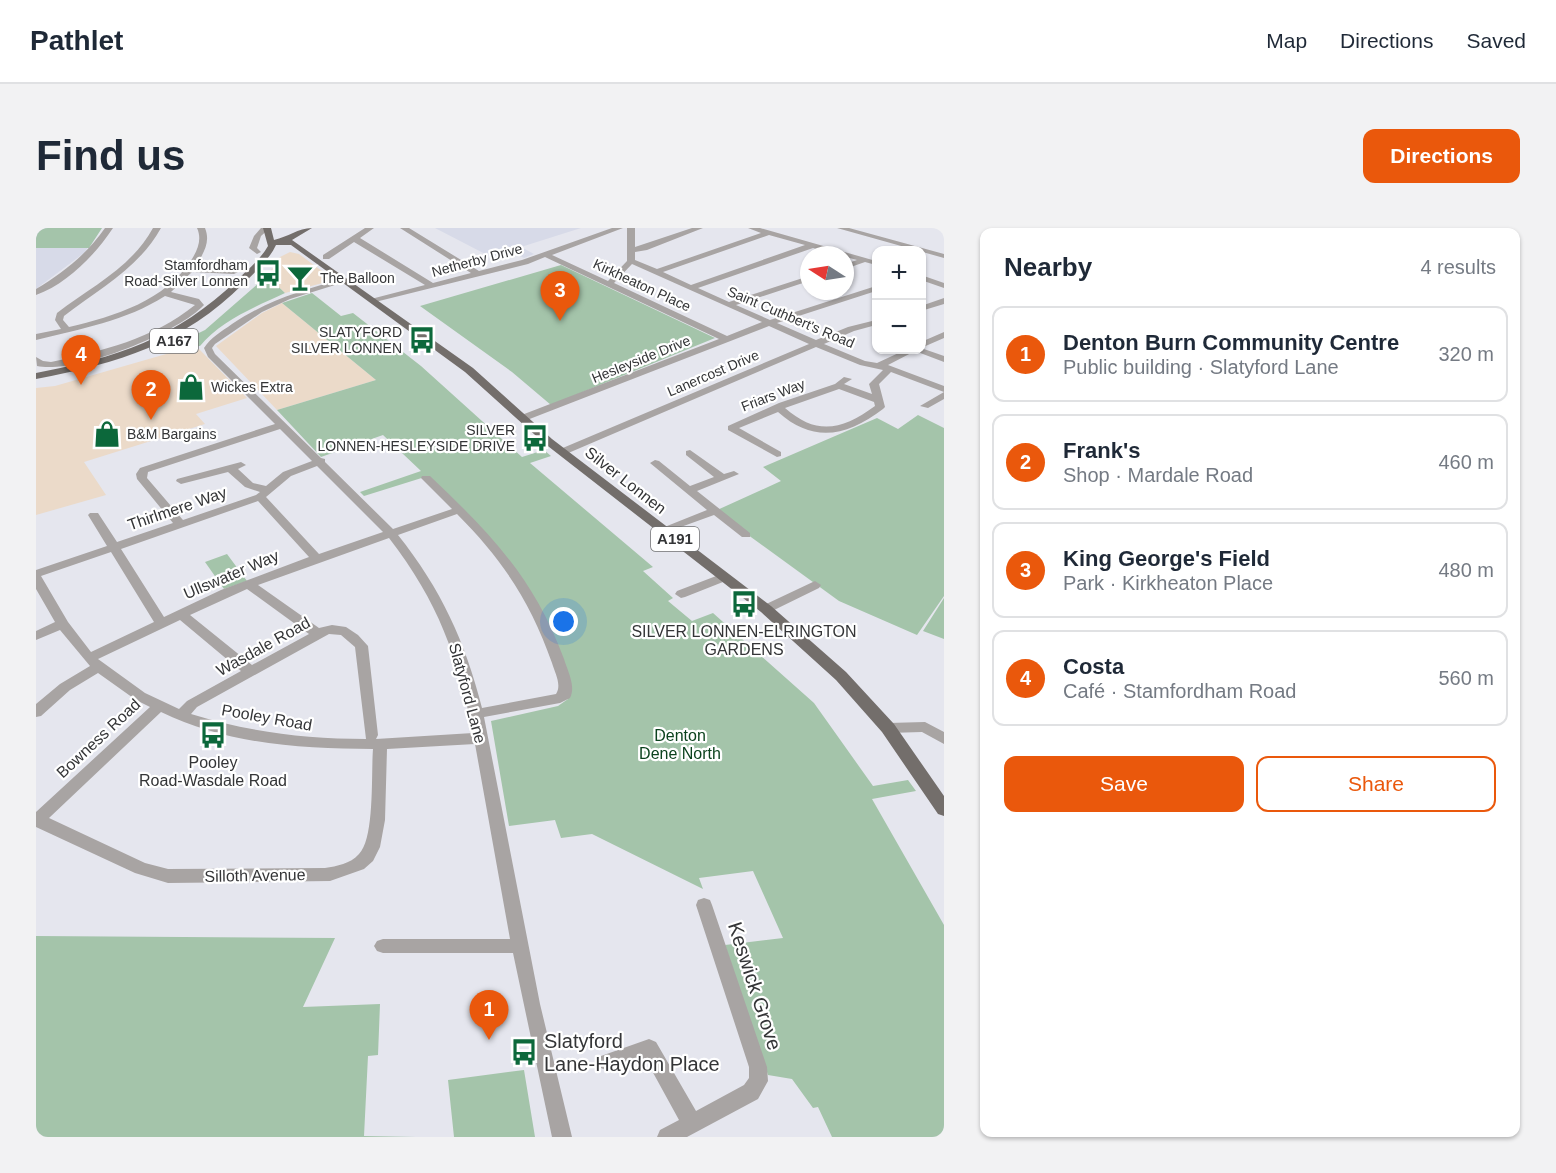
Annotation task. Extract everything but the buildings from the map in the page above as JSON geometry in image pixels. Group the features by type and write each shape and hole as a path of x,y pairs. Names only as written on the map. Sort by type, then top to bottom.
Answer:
{"main road":[{"name":"A167","path":"36,381 115,363 185,336 222,311 308,228"},
{"name":"A167","path":"288,245 314,228"},
{"name":"A191","path":"267,230 288,245"},
{"path":"267,230 271,246 288,245"},
{"name":"Silver Lonnen","path":"288,245 312,256 347,280 469,370 562,452 766,609 841,676 888,728 944,809"},
{"name":"A167","path":"36,376 124,355 190,327 223,302 271,246"}],"street":[{"path":"36,293 77,265 99,243 109,228"},
{"path":"66,329 59,320 60,315 122,272 142,251 157,228"},
{"path":"36,337 134,308 163,293 190,269 203,244 201,228"},
{"path":"326,257 370,228"},
{"path":"404,228 478,274"},
{"name":"Netherby Drive","path":"374,301 546,255 619,228"},
{"path":"609,284 631,261 631,228"},
{"path":"632,250 644,248 699,228"},
{"path":"752,228 872,262"},
{"path":"841,228 944,256"},
{"path":"257,252 253,248 254,243 261,231 267,230"},
{"path":"657,272 767,232"},
{"path":"354,238 431,286"},
{"path":"690,288 813,245"},
{"name":"Kirkheaton Place","path":"546,255 727,339"},
{"path":"854,264 865,260"},
{"name":"Saint Cuthbert's Road","path":"631,261 863,363 885,367 944,389"},
{"path":"190,269 234,272"},
{"path":"926,279 944,286"},
{"name":"Slatyford Lane","path":"347,280 287,297 259,310 212,342 208,348 211,355 321,461 391,533 410,556 447,620 459,651 481,738 519,946 546,1075 562,1137"},
{"path":"727,305 800,281"},
{"name":"Hesleyside Drive","path":"523,418 768,323 872,289"},
{"path":"36,360 39,364 51,365 123,346 160,330 200,305 196,301 163,293"},
{"path":"926,307 944,301"},
{"path":"926,307 944,310"},
{"name":"Lanercost Drive","path":"562,452 817,344 872,323"},
{"path":"926,343 944,334"},
{"path":"926,353 944,359"},
{"path":"779,408 807,427 820,431 839,430 870,415 880,406 874,384 885,367 905,354"},
{"name":"Friars Way","path":"777,454 732,428 760,413 779,408 843,382 878,400"},
{"path":"925,406 944,395"},
{"path":"180,524 142,479 141,474 144,470 282,425"},
{"path":"690,453 722,478"},
{"name":"Thirlmere Way","path":"36,574 263,494 286,474 321,461"},
{"path":"655,463 746,535"},
{"path":"181,481 235,466 249,485 263,494 316,558"},
{"path":"688,490 734,474"},
{"path":"426,478 487,538 515,573 541,620 566,685 565,695 560,698 475,714"},
{"name":"Ullswater Way","path":"36,712 94,662 161,622 316,558 459,510"},
{"path":"663,530 715,511"},
{"path":"94,515 161,622"},
{"path":"681,594 724,577"},
{"name":"Pooley Road","path":"36,578 62,624 94,662 159,705 226,731 288,742 481,738"},
{"path":"249,584 318,634"},
{"path":"766,609 815,585"},
{"path":"181,614 251,672"},
{"path":"36,636 62,624"},
{"name":"Wasdale Road","path":"182,715 192,704 318,634 326,630 341,628 354,636 361,646 370,718"},
{"name":"Bowness Road","path":"37,821 159,705"},
{"name":"Silloth Avenue","path":"37,821 141,868 168,876 325,875 346,870 366,857 375,840 376,741 370,718"},
{"path":"888,728 925,727 944,739"},
{"name":"Keswick Grove","path":"667,1137 751,1092 759,1081 758,1067 704,905"},
{"path":"383,946 519,946"},
{"path":"608,1062 649,1048 692,1124"}],"shaded area":[{"path":"36,228 102,228 84,253 36,289"},
{"path":"435,228 581,228 521,247 534,254 524,258 510,251 491,257"},
{"name":"The Balloon","path":"290,252 299,254 334,280 285,293 267,276 280,257"},
{"path":"282,303 376,380 277,410 216,346 262,313"},
{"path":"199,349 247,398 196,414 205,424 84,462 106,495 36,515 36,388 55,386 180,350"}],"green space":[{"path":"36,228 102,228 89,248 36,248"},
{"path":"561,265 715,338 551,405 512,372 420,306"},
{"path":"267,276 285,293 228,322 200,346 168,348 205,330"},
{"name":"Denton Dene North","path":"312,293 341,316 353,313 421,366 522,457 544,450 551,456 530,463 653,567 643,571 673,598 668,601 692,621 713,613 814,703 873,786 908,780 916,791 872,799 944,925 944,1137 832,1137 818,1107 813,1108 792,1079 768,1075 725,945 783,938 753,871 699,878 703,889 592,834 561,838 555,820 509,826 491,721 558,706 568,699 540,610 460,506 428,476 364,496 360,492 421,471 383,435 321,457 277,410 376,380 282,303"},
{"path":"918,415 944,428 944,596 917,635 839,601 715,511 781,481 763,467 877,418 898,429"},
{"path":"227,554 247,581 224,589 205,562"},
{"path":"944,598 944,639 923,631"},
{"path":"36,936 335,938 303,1007 380,1004 378,1055 368,1056 364,1136 416,1137 36,1137"},
{"path":"524,1070 535,1137 454,1137 448,1080"}],"place":[{"name":"Stamfordham Road-Silver Lonnen","path":"268,273"},
{"name":"The Balloon","path":"300,278"},
{"name":"King George's Field","path":"560,321"},
{"name":"SLATYFORD SILVER LONNEN","path":"422,340"},
{"name":"Costa","path":"81,385"},
{"name":"Wickes Extra","path":"191,387"},
{"name":"Frank's","path":"151,420"},
{"name":"B&M Bargains","path":"107,434"},
{"name":"SILVER LONNEN-HESLEYSIDE DRIVE","path":"535,438"},
{"name":"SILVER LONNEN-ELRINGTON GARDENS","path":"744,604"},
{"name":"Pooley Road-Wasdale Road","path":"213,735"},
{"name":"Denton Burn Community Centre","path":"489,1040"},
{"name":"Slatyford Lane-Haydon Place","path":"524,1052"}]}
